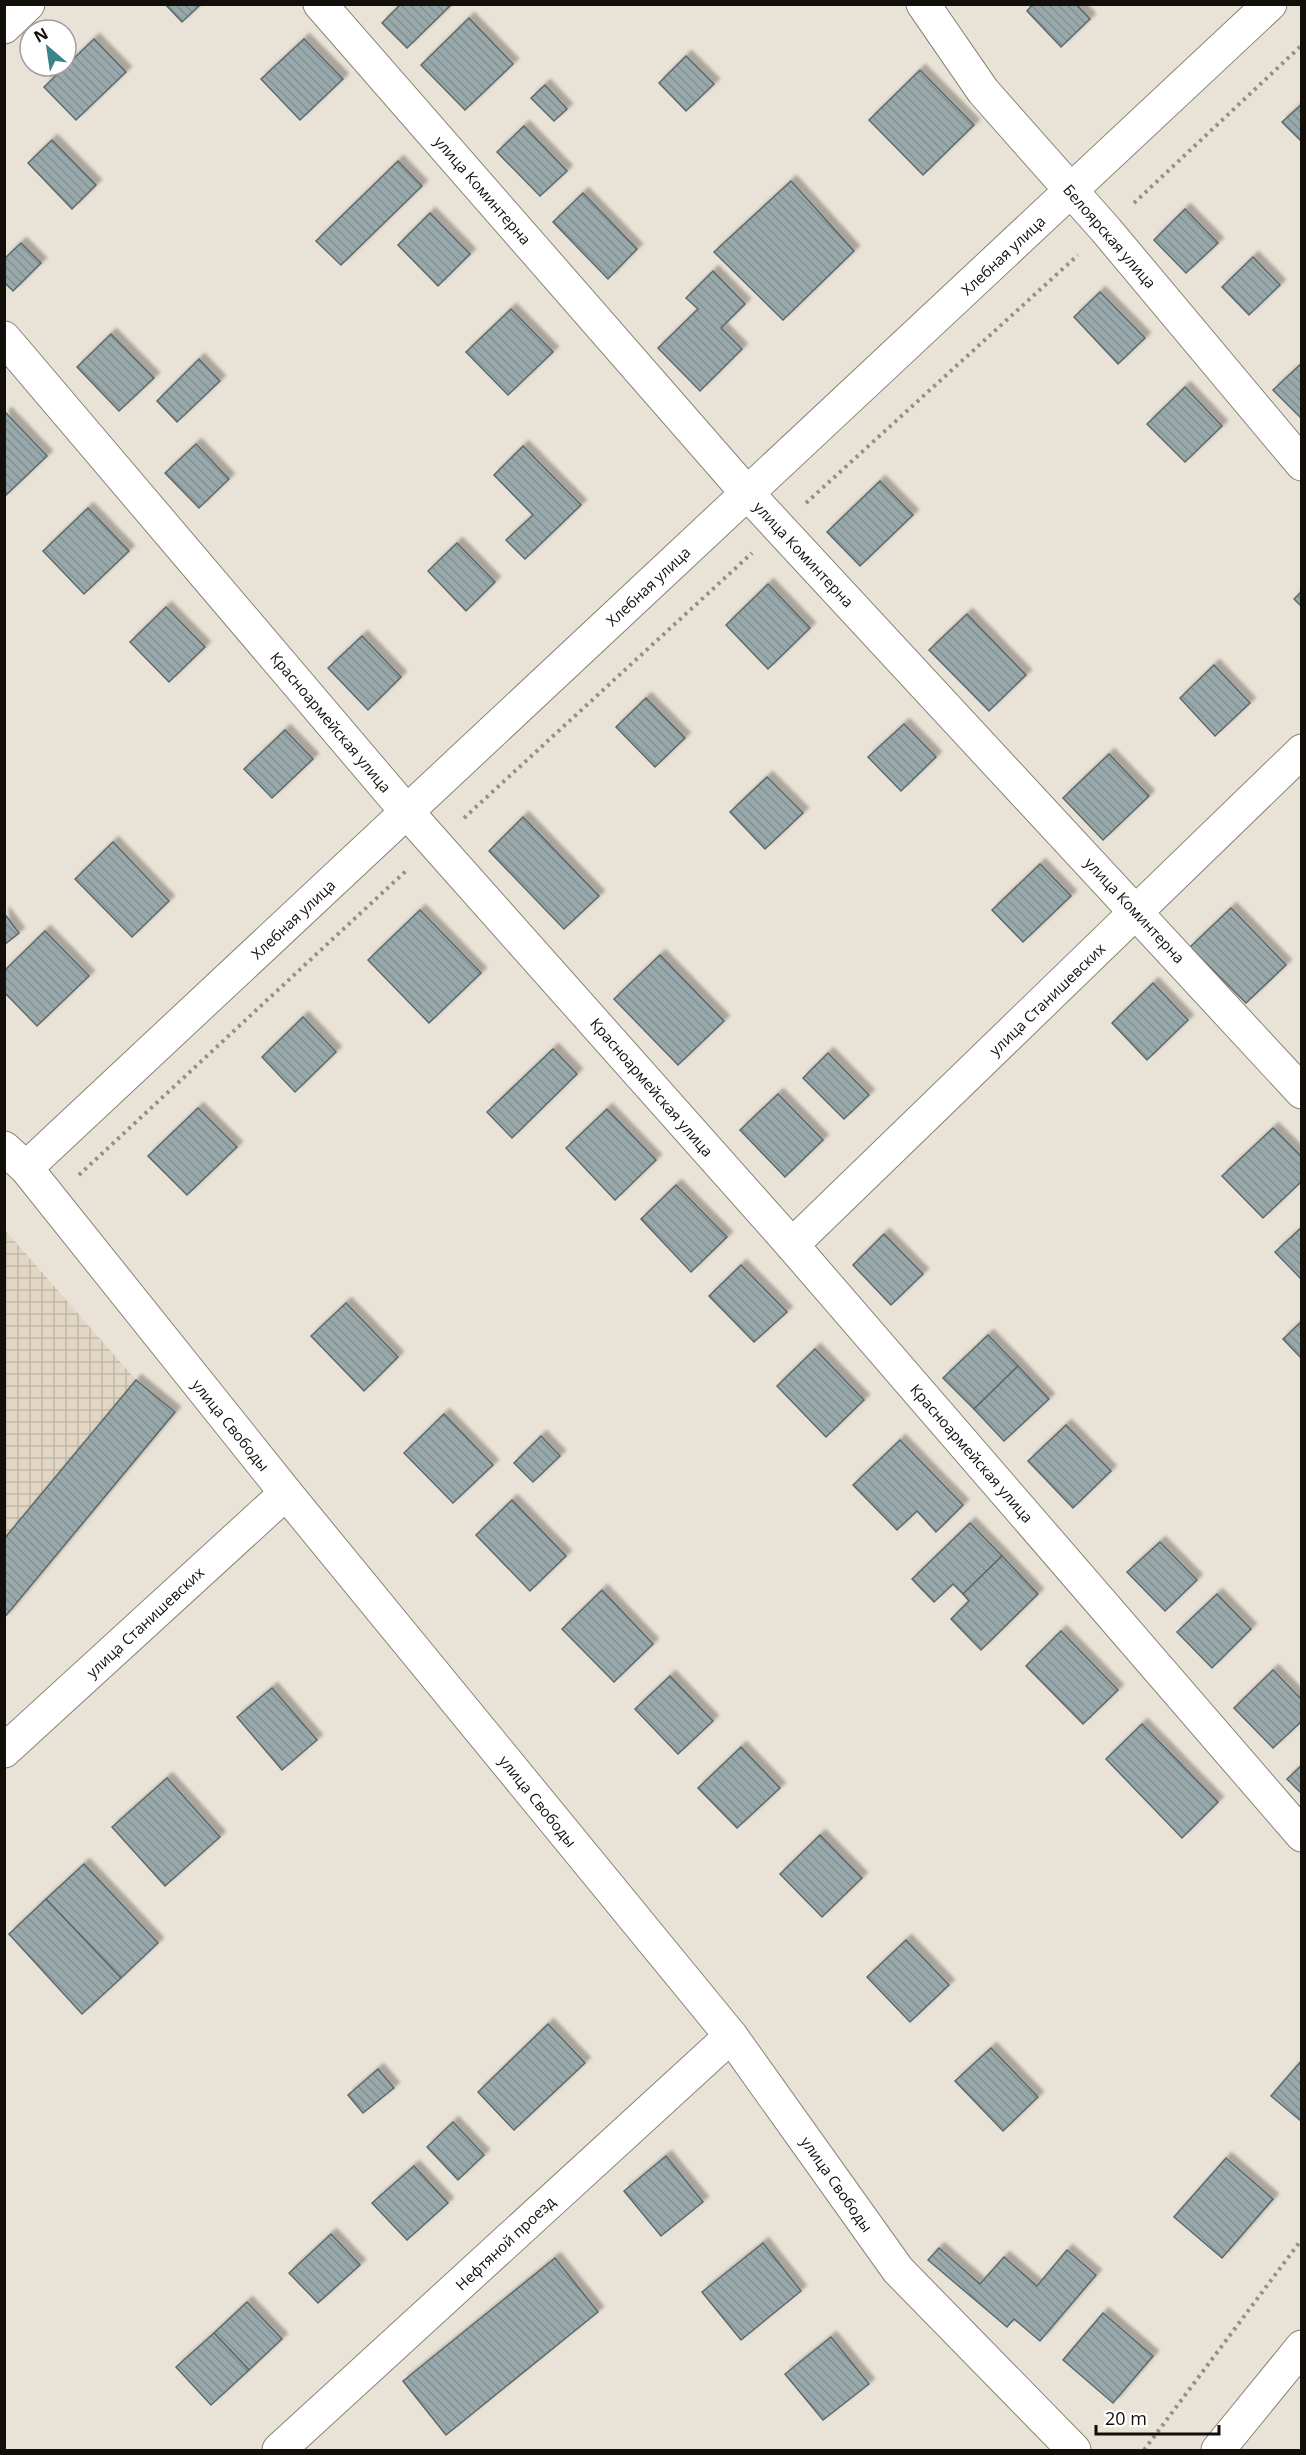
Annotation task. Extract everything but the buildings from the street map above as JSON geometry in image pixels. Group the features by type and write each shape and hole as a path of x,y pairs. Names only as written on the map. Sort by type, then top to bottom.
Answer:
{"street":[{"path":"4,27 28,4"},
{"name":"улица Коминтерна","path":"320,4 747,493 1302,1092"},
{"name":"Белоярская улица","path":"923,4 983,91 1106,230 1302,464"},
{"name":"Хлебная улица","path":"15,1158 407,812 1270,4"},
{"name":"Красноармейская улица","path":"4,338 407,812 792,1245 1302,1835"},
{"name":"улица Станишевских","path":"792,1245 1302,751"},
{"name":"улица Свободы","path":"15,1158 731,2036 898,2270 1074,2451"},
{"name":"улица Станишевских","path":"4,1751 286,1493"},
{"name":"Нефтяной проезд","path":"279,2451 731,2036"},
{"path":"1218,2451 1302,2347"}],"path":[{"path":"78,1176 436,843 1106,230 1302,45"},
{"path":"1144,2450 1302,2239"}],"shaded area":[{"path":"4,1229 136,1380 5,1539 4,1539"}]}
